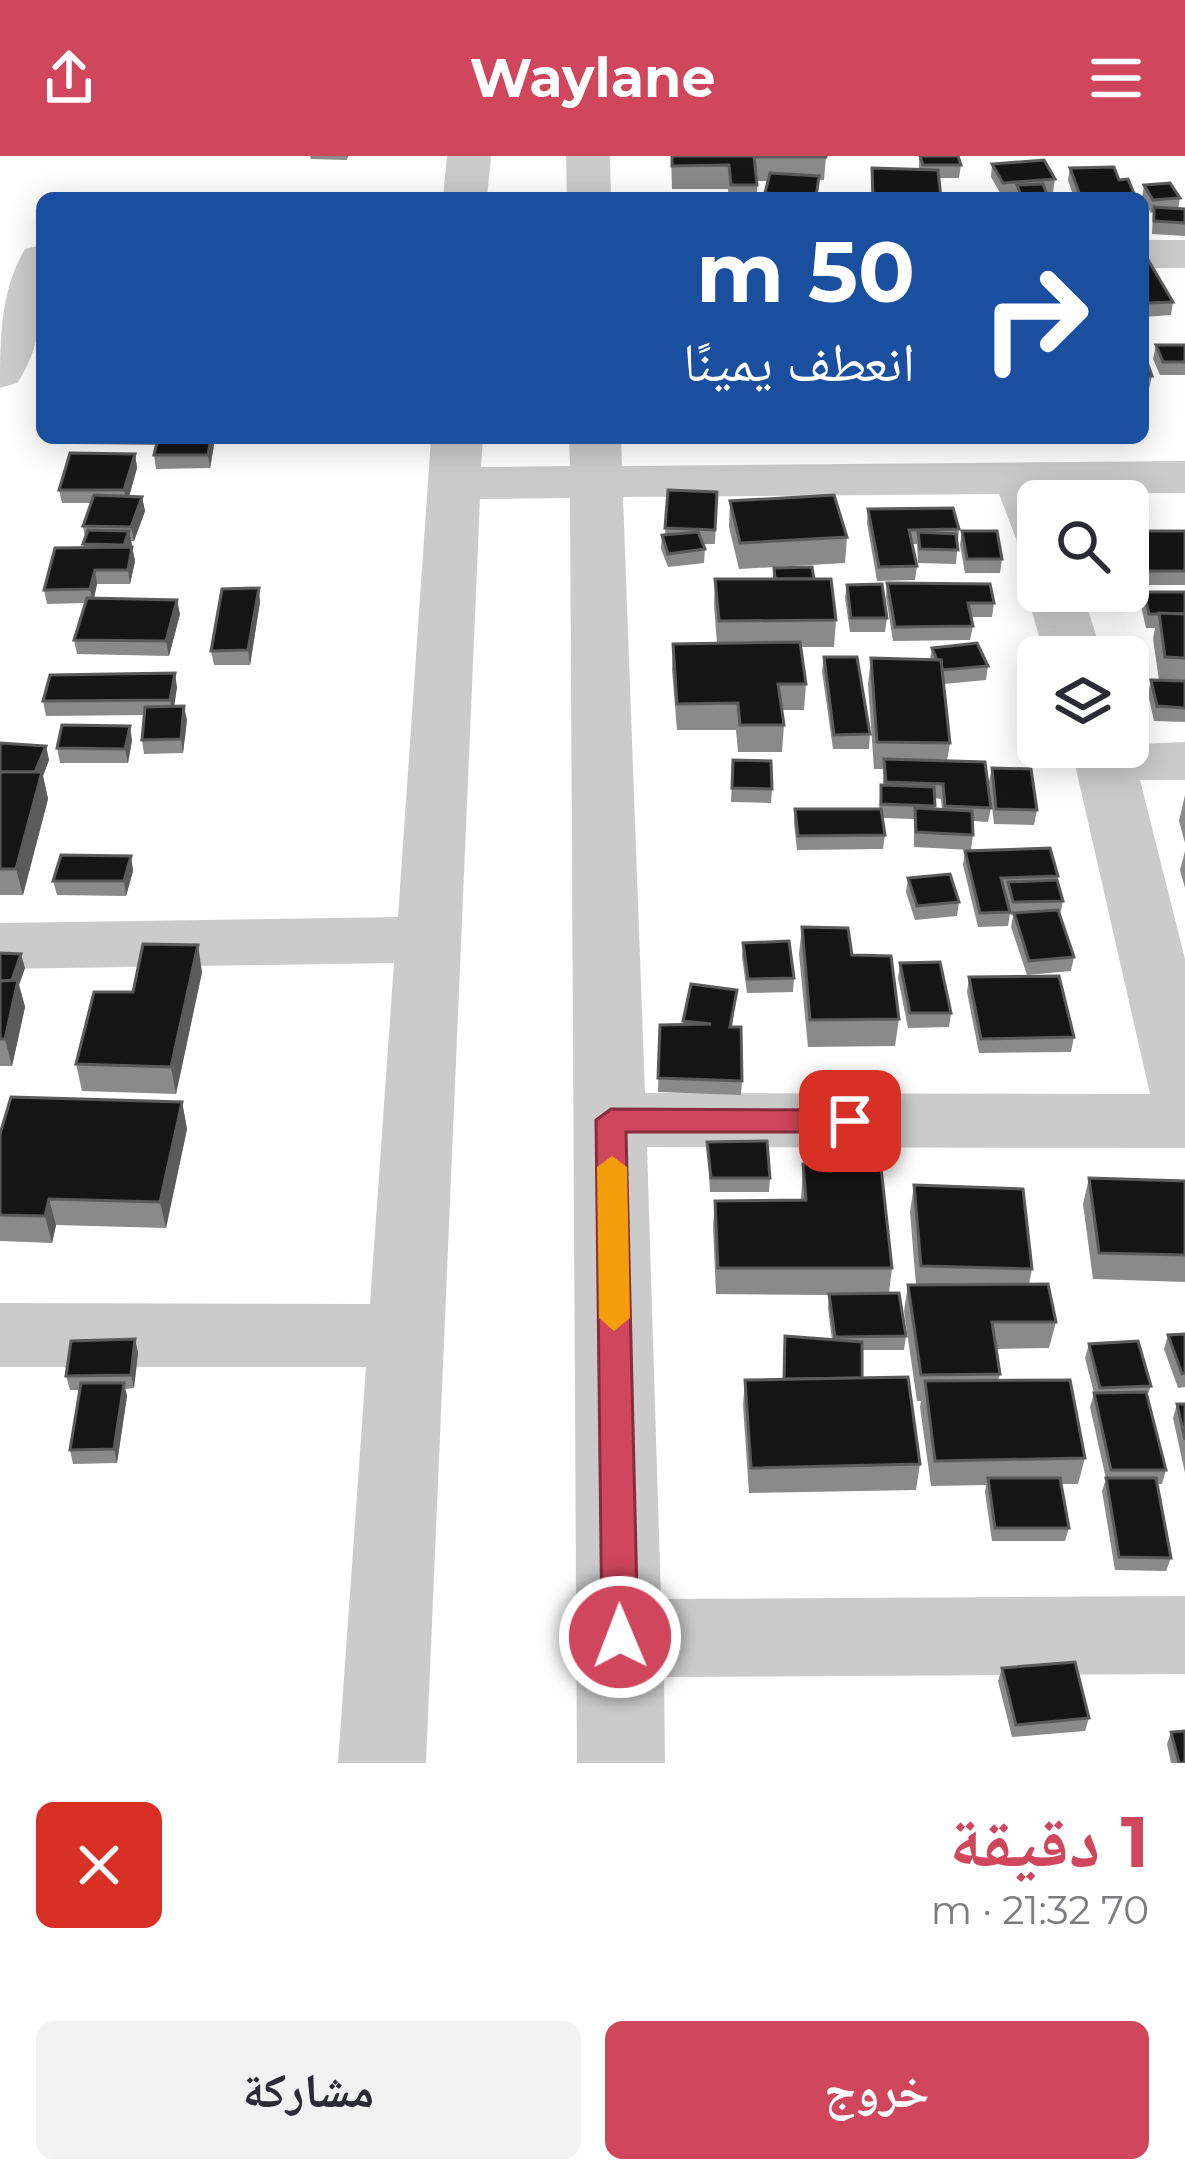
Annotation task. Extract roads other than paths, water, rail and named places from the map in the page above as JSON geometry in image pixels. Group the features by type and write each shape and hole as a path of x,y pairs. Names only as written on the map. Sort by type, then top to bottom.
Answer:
{"street":[{"path":"466,192 469,156"},
{"path":"588,156 589,192"},
{"path":"1149,254 1185,254"},
{"path":"0,259 36,259"},
{"path":"0,373 36,275"},
{"path":"382,1763 456,460 595,460 1021,478 1185,476"},
{"path":"595,460 621,1763"},
{"path":"1149,758 1185,761"},
{"path":"1106,768 1185,1096"},
{"path":"0,946 432,939"},
{"path":"611,1120 1185,1121"},
{"path":"0,1335 408,1336"},
{"path":"620,1637 1185,1635"}]}
